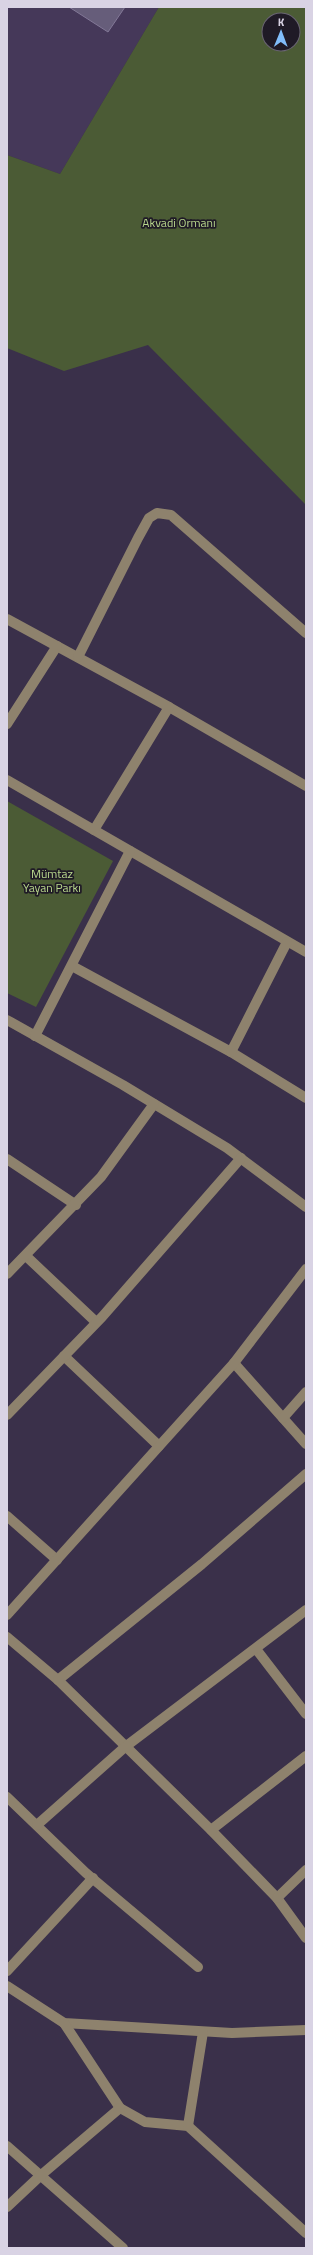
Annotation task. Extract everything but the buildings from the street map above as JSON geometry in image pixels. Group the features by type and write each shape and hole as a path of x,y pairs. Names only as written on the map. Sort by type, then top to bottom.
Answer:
{"street":[{"path":"78,657 138,538 149,518 157,513 171,515 306,633"},
{"path":"7,619 169,707 306,786"},
{"path":"7,724 57,646"},
{"path":"94,830 169,707"},
{"path":"7,780 306,952"},
{"path":"35,1036 130,851"},
{"path":"231,1052 287,942"},
{"path":"72,966 231,1052 306,1098"},
{"path":"7,1020 154,1104 241,1158 306,1207"},
{"path":"7,1274 76,1205 101,1177 154,1104"},
{"path":"7,1415 96,1322 241,1158"},
{"path":"7,1159 76,1205"},
{"path":"26,1256 96,1322"},
{"path":"7,1615 234,1363 306,1270"},
{"path":"64,1356 160,1446"},
{"path":"234,1363 306,1444"},
{"path":"283,1418 306,1392"},
{"path":"58,1680 202,1564 306,1474"},
{"path":"7,1516 57,1560"},
{"path":"37,1825 125,1748 306,1610"},
{"path":"7,1637 58,1680 125,1748 212,1830 277,1898 306,1938"},
{"path":"256,1649 306,1714"},
{"path":"212,1830 306,1756"},
{"path":"7,1797 93,1878 198,1967"},
{"path":"277,1898 306,1870"},
{"path":"7,1971 93,1878"},
{"path":"7,1986 64,2023 120,2108 145,2122 188,2126 306,2233"},
{"path":"64,2023 232,2033 306,2030"},
{"path":"188,2126 203,2032"},
{"path":"7,2207 40,2176 120,2108"},
{"path":"7,2146 123,2248"}],"shaded area":[{"path":"7,7 159,7 60,174 7,155"}],"green space":[{"name":"Akvadi Ormanı","path":"159,7 306,7 306,505 148,345 64,371 7,348 7,155 60,174"},
{"name":"Mümtaz Yayan Parkı","path":"7,801 113,861 36,1007 7,993"}]}
